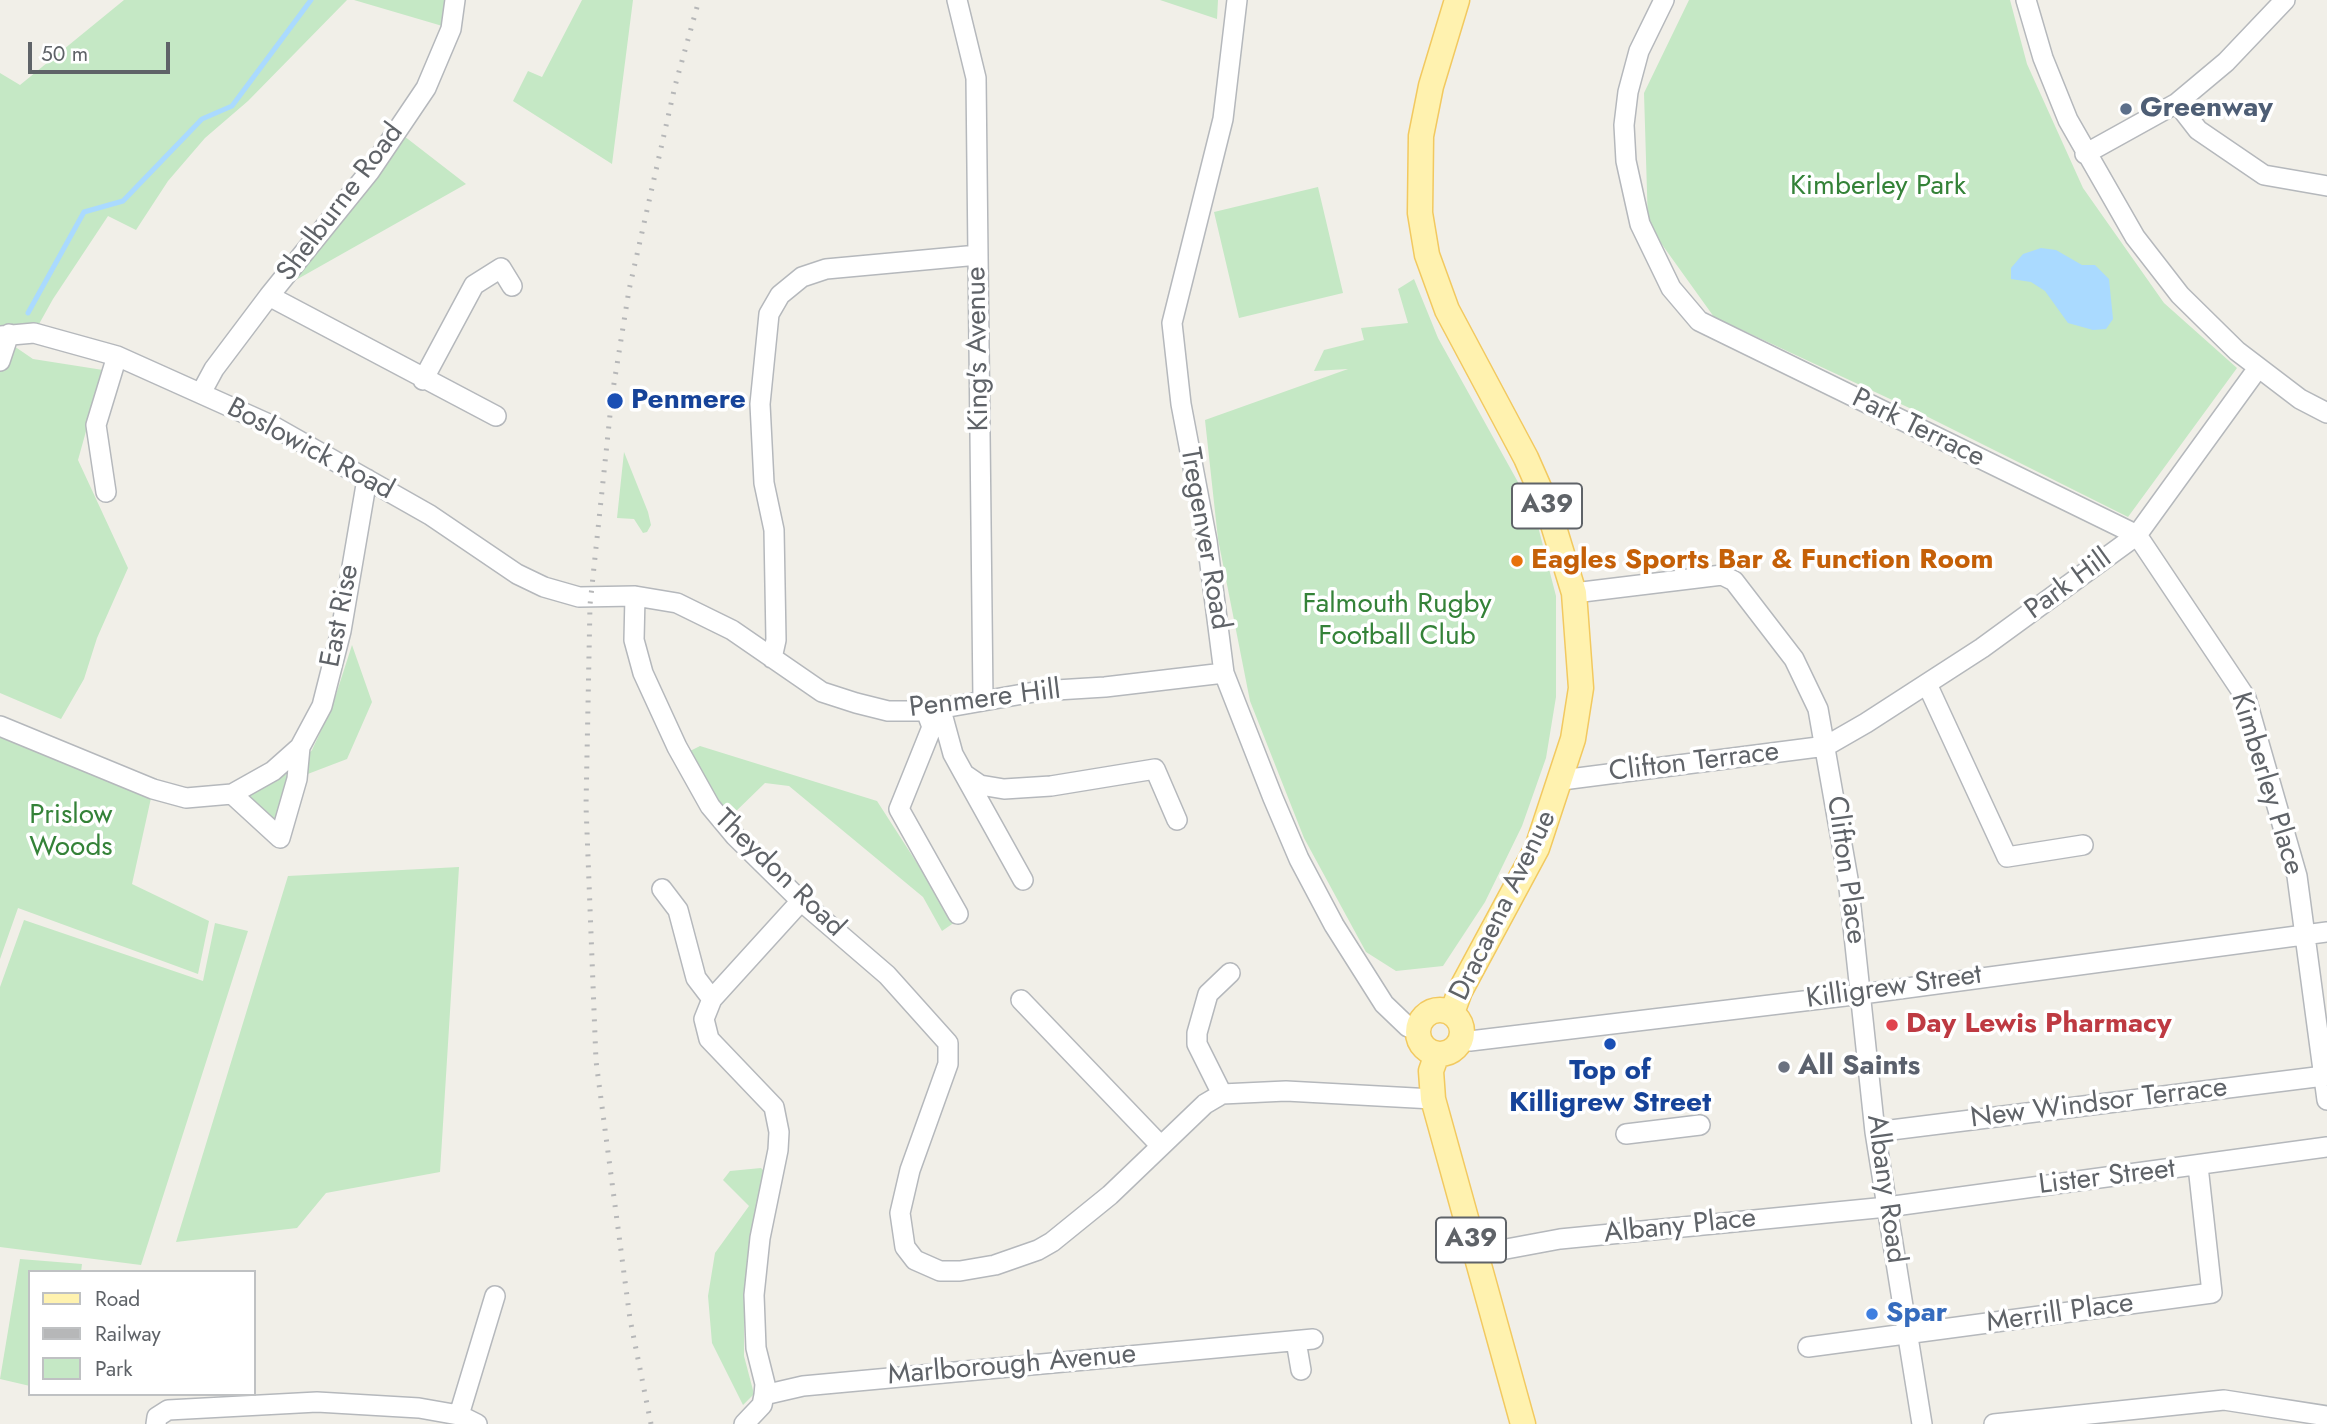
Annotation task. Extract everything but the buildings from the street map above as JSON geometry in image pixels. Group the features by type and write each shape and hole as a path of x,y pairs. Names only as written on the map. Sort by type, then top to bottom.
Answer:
{"main road":[{"name":"Dracaena Avenue","path":"1452,1013 1460,991 1537,848 1562,780 1573,739 1581,688 1574,593 1548,508 1526,458 1447,310 1427,255 1420,213 1421,136 1431,86 1457,0"},
{"path":"1435,1010 1452,1013 1461,1025 1461,1040 1452,1051 1437,1054 1423,1046 1418,1030 1421,1021 1435,1010"},
{"name":"A39","path":"1437,1054 1431,1071 1433,1099 1523,1424"}],"street":[{"name":"Shelburne Road","path":"201,393 214,369 269,296 370,171 426,88 451,29 455,0"},
{"name":"King's Avenue","path":"957,0 976,78 983,700"},
{"name":"Tregenver Road","path":"1237,0 1223,119 1172,323 1181,404 1207,541 1224,673 1294,847 1334,925 1384,1004 1408,1027 1418,1030"},
{"name":"Park Terrace","path":"1664,0 1639,51 1628,92 1626,161 1640,224 1649,246 1671,288 1699,321 2137,535"},
{"path":"2026,0 2043,58 2085,154 2135,237 2180,295 2258,368 2300,399 2327,413"},
{"path":"2085,154 2177,103 2226,62 2285,0"},
{"path":"2177,103 2198,130 2264,175 2327,186"},
{"path":"772,658 776,640 774,530 764,483 760,404 769,314 780,295 802,277 826,269 978,255"},
{"path":"423,380 474,285 501,268 512,286"},
{"path":"269,296 423,380 496,416"},
{"name":"Boslowick Road","path":"5,335 34,333 117,356 273,426 430,515 517,574 559,593 606,598"},
{"path":"0,361 5,335"},
{"path":"106,492 96,425 117,356"},
{"name":"Park Hill","path":"1826,746 1982,648 2137,535 2258,368"},
{"name":"East Rise","path":"0,726 153,789 186,798 232,794 273,771 300,747 322,706 341,631 367,479"},
{"name":"Kimberley Place","path":"2137,535 2246,698 2297,876 2327,1100"},
{"name":"Clifton Place","path":"1574,593 1686,577 1722,575 1734,581 1794,659 1818,709 1826,746 1848,879 1862,994"},
{"name":"Penmere Hill","path":"606,598 635,596 665,599 691,608 822,692 888,711 933,710 1040,691 1105,687 1224,673"},
{"name":"Theydon Road","path":"635,596 634,640 643,673 677,747 710,806 734,836 801,901 887,975 948,1043 948,1064 910,1170 900,1213 905,1247 915,1260 940,1271 960,1271 995,1265 1038,1250 1052,1242 1110,1195 1160,1145"},
{"path":"1927,684 2007,857 2082,845"},
{"path":"933,710 953,754 1023,880"},
{"path":"933,710 932,727 900,809 958,914"},
{"name":"Clifton Terrace","path":"1562,780 1826,746"},
{"name":"East Rise","path":"232,794 280,838 297,779 300,747"},
{"path":"964,774 981,785 1004,789 1051,786 1155,769 1177,820"},
{"path":"662,889 678,910 696,978 712,999"},
{"path":"744,1424 762,1405 764,1395 765,1384 756,1348 754,1295 779,1132 771,1100 709,1039 704,1019 712,999 801,901"},
{"name":"Killigrew Street","path":"1461,1040 1862,994 2327,932"},
{"path":"1222,1094 1197,1044 1196,1032 1208,994 1230,974"},
{"name":"Albany Road","path":"1862,994 1875,1132 1922,1424"},
{"path":"1021,1000 1160,1145 1205,1104 1222,1094 1286,1091 1433,1099"},
{"name":"New Windsor Terrace","path":"1875,1132 2324,1067"},
{"path":"1626,1133 1700,1125"},
{"name":"Lister Street","path":"1887,1207 2327,1147"},
{"name":"Merrill Place","path":"1808,1347 2212,1293 2198,1166"},
{"name":"Albany Place","path":"1475,1255 1560,1239 1887,1207"},
{"path":"157,1420 168,1410 317,1402 419,1408 468,1419 495,1296"},
{"name":"Marlborough Avenue","path":"764,1395 803,1386 1305,1340 1301,1370"},
{"path":"1994,1424 2224,1400 2327,1416"}],"green space":[{"path":"124,0 347,0 248,101 205,138 168,181 136,230 108,216 53,299 34,333 0,332 0,73 20,85"},
{"path":"354,0 455,0 451,29 439,25"},
{"path":"582,0 633,0 612,164 513,101 528,71 542,77"},
{"path":"1160,0 1218,0 1217,19"},
{"name":"Kimberley Park","path":"1689,0 2010,0 2027,64 2083,188 2164,303 2237,368 2128,517 1918,412 1714,317 1648,225 1644,93"},
{"path":"404,136 466,184 287,285"},
{"path":"1318,187 1343,293 1239,318 1214,212"},
{"name":"Falmouth Rugby Football Club","path":"1414,279 1438,338 1534,511 1556,596 1556,697 1546,758 1522,826 1485,902 1443,966 1396,971 1366,952 1304,838 1250,701 1218,539 1205,420 1348,369 1314,371 1324,350 1364,340 1361,328 1408,323 1398,289"},
{"path":"8,342 33,359 103,370 78,460 128,568 97,638 84,679 61,719 0,693 0,368"},
{"path":"624,452 648,512 651,525 647,532 643,533 634,519 617,518"},
{"path":"352,645 372,702 347,759 292,780 277,831 242,797 294,770 312,750 332,707"},
{"name":"Prislow Woods","path":"0,727 153,789 132,884 209,921 198,974 18,908 0,959"},
{"path":"700,746 877,801 955,922 942,931 923,897 789,786 765,783 729,818 688,752"},
{"path":"459,867 440,1172 326,1193 297,1228 176,1242 288,876"},
{"path":"24,920 203,981 215,923 248,931 141,1265 0,1247 0,987"},
{"path":"761,1168 764,1171 754,1216 744,1326 744,1356 754,1394 743,1405 712,1343 708,1296 715,1253 749,1206 723,1180 730,1171"},
{"path":"20,1259 82,1264 81,1270 28,1270 28,1386 0,1379"}],"water":[{"path":"2041,248 2056,250 2082,265 2095,265 2109,279 2113,319 2106,329 2093,330 2068,323 2045,291 2031,282 2011,279 2011,268 2023,254"}],"waterway":[{"path":"28,313 84,212 123,201 202,119 232,106 311,0"}],"railway":[{"path":"651,1424 630,1319 596,1061 586,806 590,605 612,396 629,290 675,86 699,0"}],"place":[{"name":"Greenway","path":"2126,109"},
{"name":"Penmere","path":"615,401"},
{"name":"Eagles Sports Bar & Function Room","path":"1517,561"},
{"name":"Day Lewis Pharmacy","path":"1892,1025"},
{"name":"Top of Killigrew Street","path":"1610,1044"},
{"name":"All Saints","path":"1784,1067"},
{"name":"Spar","path":"1872,1314"}]}
